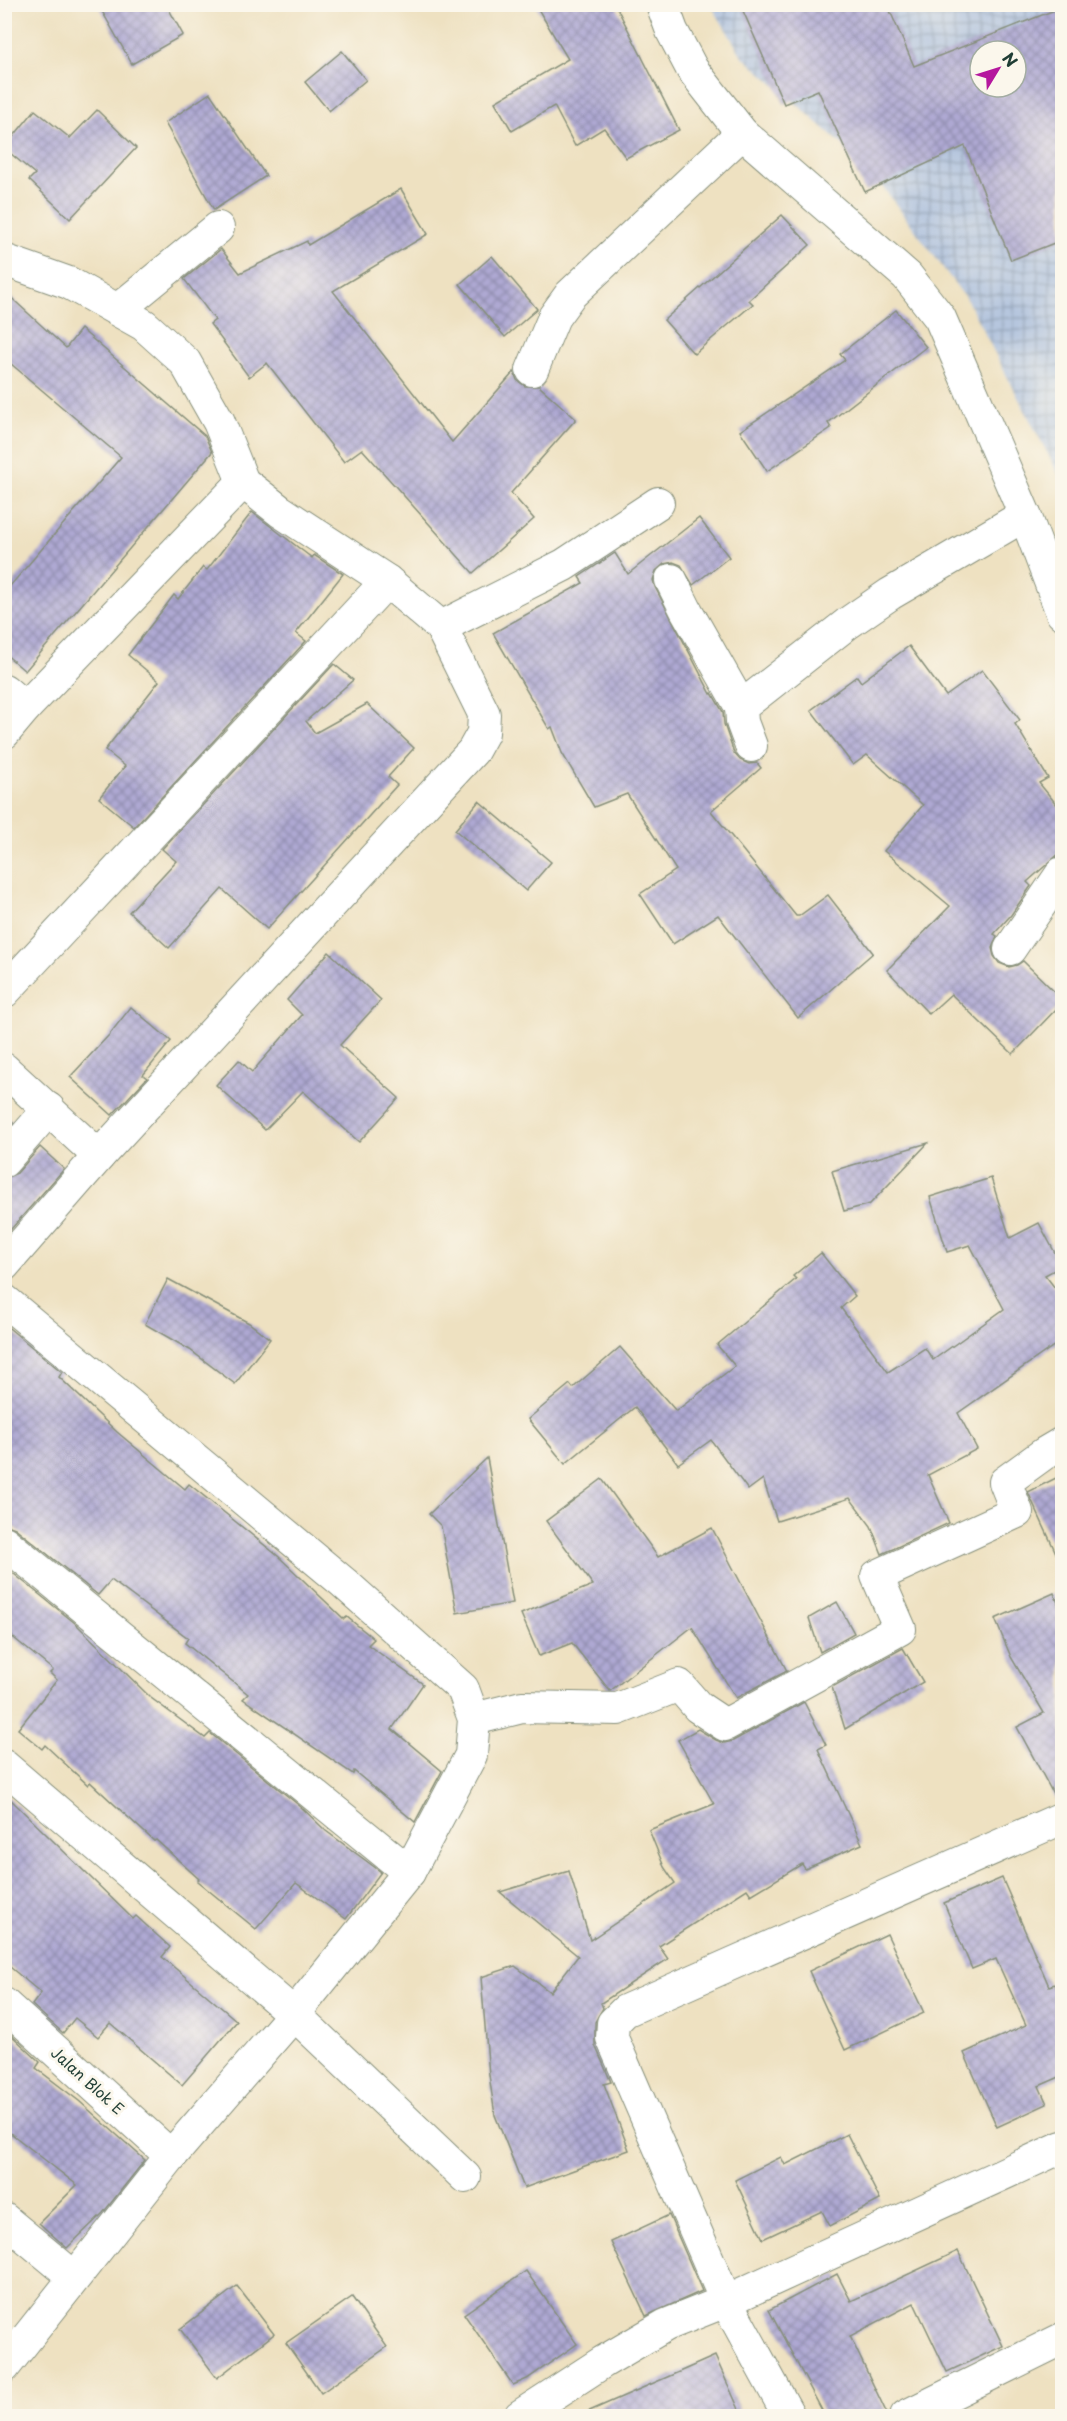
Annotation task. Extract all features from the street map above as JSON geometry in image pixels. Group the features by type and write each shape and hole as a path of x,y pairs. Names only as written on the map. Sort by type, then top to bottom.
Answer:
{"street":[{"path":"662,4 692,69 742,133 907,276 940,318 1025,515 1062,613"},
{"path":"532,370 554,317 570,295 742,133"},
{"path":"118,309 218,228"},
{"path":"4,260 69,283 118,309 144,325 185,362 219,422 243,482 280,511 387,581 441,627 484,714 483,733 473,751 99,1156 4,1265"},
{"path":"4,733 15,699 243,482"},
{"path":"441,627 564,565 658,503"},
{"path":"741,707 848,623 890,594 1025,515"},
{"path":"671,580 741,707 742,722 751,746"},
{"path":"4,992 387,581"},
{"path":"1010,949 1062,873"},
{"path":"4,1069 99,1156"},
{"path":"4,1161 49,1109"},
{"path":"4,1300 344,1582 463,1689 474,1719 471,1755 409,1872 294,2014 171,2156 4,2367"},
{"path":"474,1719 522,1707 618,1708 679,1685 698,1707 725,1725 900,1629 877,1576 1017,1512 1005,1482 1062,1443"},
{"path":"4,1542 409,1872"},
{"path":"4,1766 294,2014 465,2177"},
{"path":"789,2416 726,2301 612,2038 613,2023 624,2011 1062,1818"},
{"name":"Jalan Blok E","path":"4,2004 171,2156"},
{"path":"520,2416 603,2362 666,2325 726,2301 1062,2147"},
{"path":"4,2219 74,2277"},
{"path":"906,2416 1062,2339"}],"shaded area":[{"path":"711,5 1062,5 1062,481 967,300 868,167 742,56"}],"building":[{"path":"98,4 166,4 183,35 132,64"},
{"path":"535,4 615,4 679,130 626,158 604,128 575,146 554,106 512,131 495,102 568,59"},
{"path":"740,4 887,4 914,66 968,44 968,99 1028,99 1028,39 982,39 1062,7 1062,240 1011,260 965,146 865,192 818,90 784,104"},
{"path":"342,51 366,80 329,111 305,82"},
{"path":"210,93 266,176 214,210 165,123"},
{"path":"35,110 70,138 97,110 136,148 70,219 29,180 35,174 4,148"},
{"path":"401,189 428,234 333,291 452,442 514,372 517,380 525,386 539,386 576,419 511,493 534,519 473,573 362,449 344,462 267,363 249,377 210,324 215,320 184,279 221,249 240,273 307,241 308,245"},
{"path":"782,215 810,245 749,300 753,304 694,354 664,320"},
{"path":"492,256 537,309 505,337 460,284"},
{"path":"4,291 66,348 81,329 205,436 212,452 25,671 4,653 4,593 121,457 4,358"},
{"path":"896,310 926,347 828,423 831,428 767,471 740,431 845,360 840,354"},
{"path":"252,512 312,558 314,555 343,574 296,633 306,641 134,827 99,798 125,766 105,750 159,681 128,655 174,595 178,599 203,567 207,570"},
{"path":"699,518 729,557 693,585 681,565 673,562 664,564 656,571 653,580 711,694 723,712 724,724 734,753 740,760 749,764 757,763 761,768 711,811 796,916 828,895 873,953 798,1018 718,915 673,944 640,894 676,870 627,794 594,807 562,753 552,727 549,729 493,633 583,583 579,577 615,553 628,574"},
{"path":"909,646 946,696 982,670 1020,720 1015,724 1048,778 1039,783 1062,811 1062,851 1027,882 1031,886 1011,915 994,934 997,936 992,948 999,963 1009,967 1023,961 1062,999 1062,1003 1013,1054 951,994 929,1014 887,970 950,906 884,851 923,805 867,755 853,765 811,710 857,676 861,682"},
{"path":"334,664 353,680 306,721 315,733 367,704 414,748 388,777 397,785 267,929 222,889 169,948 129,912 176,861 162,849"},
{"path":"479,801 551,862 526,891 455,830"},
{"path":"329,952 381,1000 340,1045 399,1098 359,1142 303,1091 265,1130 216,1085 239,1060 252,1072 302,1015 287,1000"},
{"path":"131,1007 171,1041 143,1075 147,1078 112,1115 70,1077 109,1035"},
{"path":"4,1114 13,1123 4,1133"},
{"path":"928,1143 870,1204 844,1211 832,1171"},
{"path":"40,1147 64,1169 4,1237 4,1178 17,1173"},
{"path":"991,1178 1010,1238 1039,1223 1062,1266 1045,1275 1062,1297 1062,1340 958,1413 977,1449 928,1475 949,1523 882,1554 871,1526 850,1498 777,1521 763,1479 748,1490 711,1440 678,1464 635,1407 565,1464 528,1419 570,1384 573,1388 620,1347 676,1411 735,1366 717,1345 796,1279 793,1276 821,1253 855,1296 841,1308 888,1372 925,1348 933,1360 1004,1309 970,1245 947,1252 930,1197"},
{"path":"168,1279 249,1323 270,1339 235,1384 190,1350 145,1324"},
{"path":"4,1324 62,1372 59,1377 117,1432 185,1489 189,1484 278,1556 344,1619 347,1617 374,1639 368,1645 423,1684 392,1729 442,1771 415,1822 354,1771 353,1774 243,1699 248,1694 185,1643 188,1638 111,1580 98,1595 15,1528 4,1524"},
{"path":"487,1458 513,1603 457,1613 441,1526 429,1514"},
{"path":"1062,1475 1062,1566 1028,1492"},
{"path":"602,1479 658,1557 712,1528 787,1671 736,1698 692,1627 610,1691 572,1643 539,1656 521,1614 593,1585 546,1521"},
{"path":"4,1566 75,1623 151,1698 205,1738 210,1733 301,1807 326,1831 381,1872 346,1919 296,1883 256,1929 197,1881 199,1879 90,1782 88,1785 45,1745 42,1749 18,1729 57,1680 50,1673 53,1670 4,1630"},
{"path":"1054,1593 1062,1613 1062,1800 1057,1801 1017,1727 1044,1713 1011,1657 995,1619"},
{"path":"837,1602 854,1633 820,1652 809,1618"},
{"path":"903,1648 923,1682 845,1729 832,1687"},
{"path":"804,1702 826,1745 818,1749 862,1844 805,1869 802,1864 751,1895 747,1889 659,1946 668,1959 601,2003 603,2008 595,2022 595,2045 611,2082 604,2084 629,2150 524,2188 495,2115 489,2075 481,1977 515,1966 550,1992 578,1956 500,1892 569,1871 590,1940 675,1883 664,1867 649,1830 714,1804 678,1740 698,1729 724,1743 733,1741"},
{"path":"4,1793 133,1919 136,1916 170,1947 162,1957 237,2021 182,2085 110,2023 98,2037 75,2018 63,2033 32,2005 41,1993 4,1962"},
{"path":"1002,1878 1049,1986 1055,1984 1062,2000 1062,2076 1039,2086 1047,2104 997,2127 964,2053 1026,2025 996,1959 972,1969 944,1903"},
{"path":"887,1934 924,2013 845,2050 809,1971"},
{"path":"9,2033 40,2062 36,2068 79,2101 145,2160 103,2213 67,2248 39,2223 77,2185 4,2128 4,2040"},
{"path":"847,2134 880,2200 830,2226 822,2211 763,2239 735,2180 781,2157 785,2165"},
{"path":"669,2215 702,2291 646,2316 611,2242"},
{"path":"958,2251 1003,2346 947,2372 914,2303 850,2336 888,2416 825,2416 769,2310 837,2274 851,2301"},
{"path":"526,2271 577,2344 527,2379 513,2385 464,2314"},
{"path":"237,2286 274,2334 217,2378 180,2329"},
{"path":"352,2297 387,2347 321,2393 286,2343"},
{"path":"715,2356 742,2416 578,2416 688,2368"}]}
